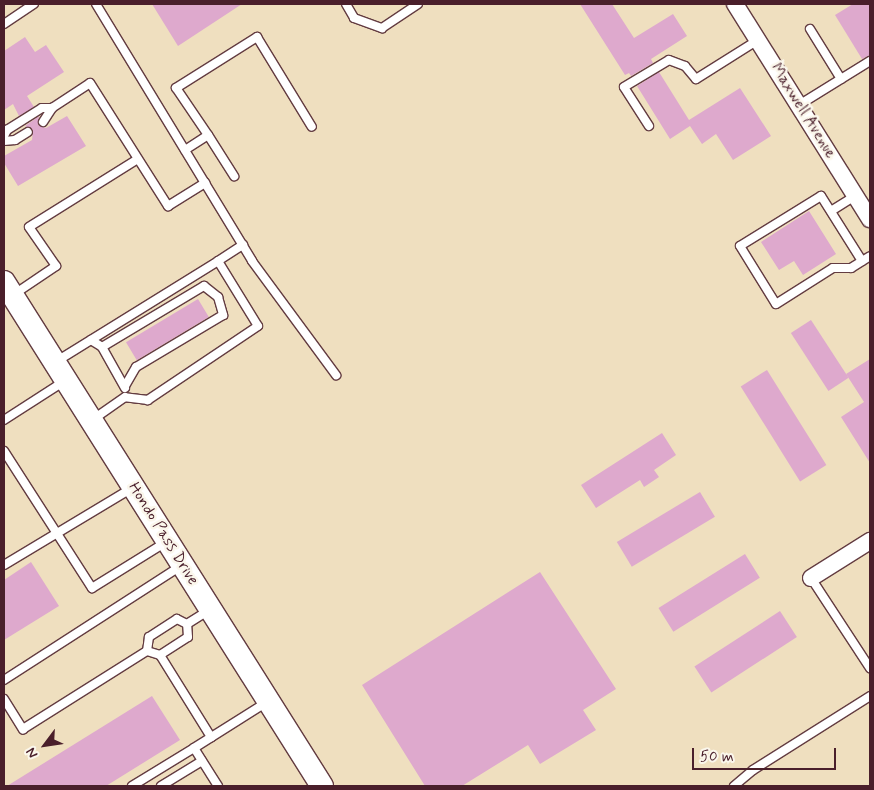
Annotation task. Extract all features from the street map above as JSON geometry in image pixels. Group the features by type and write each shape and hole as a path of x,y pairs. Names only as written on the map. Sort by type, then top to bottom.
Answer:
{"main road":[{"name":"Hondo Pass Drive","path":"8,289 322,786"}],"street":[{"name":"Maxwell Avenue","path":"735,4 855,196 868,212"},
{"path":"811,578 870,541"}],"lane":[{"path":"4,24 34,4"},
{"path":"96,4 243,245 336,375"},
{"path":"346,4 354,18 382,28 418,4"},
{"path":"810,29 841,79"},
{"path":"234,176 176,88 257,37 312,127"},
{"path":"649,126 624,87 669,60 685,66 696,79 758,40"},
{"path":"798,105 870,62"},
{"path":"43,122 52,108 90,83 168,206 205,183"},
{"path":"4,136 7,130 42,108 52,108"},
{"path":"4,141 15,140 28,132"},
{"path":"184,150 208,135"},
{"path":"8,289 56,266 29,226 138,159"},
{"path":"862,261 822,196 740,246 776,304 833,268 851,268 870,256"},
{"path":"831,211 855,196"},
{"path":"4,420 60,371 91,340 243,245"},
{"path":"91,420 125,398 148,400 258,326 218,261"},
{"path":"102,347 204,286 218,297 223,315 136,367 125,386 125,398"},
{"path":"91,340 102,347 125,386"},
{"path":"4,451 92,588 168,541"},
{"path":"4,565 133,487"},
{"path":"4,680 182,565"},
{"path":"811,578 870,668"},
{"path":"187,624 211,609"},
{"path":"148,651 149,637 177,619 187,624"},
{"path":"160,655 188,637 187,624"},
{"path":"148,651 160,655 211,737"},
{"path":"4,699 23,729 148,651"},
{"path":"734,786 753,770 870,696"},
{"path":"132,786 268,701"},
{"path":"194,748 218,786"},
{"path":"161,786 202,761"}],"building":[{"path":"152,4 242,4 178,46"},
{"path":"580,4 612,4 634,38 673,14 687,36 651,59 653,63 631,76 629,73 625,75"},
{"path":"853,4 870,4 870,55 862,59 835,15"},
{"path":"25,37 35,52 46,45 64,72 27,96 34,107 19,116 13,104 4,110 4,51"},
{"path":"659,72 689,120 740,88 771,136 733,160 716,134 702,144 690,126 670,139 637,86"},
{"path":"39,116 38,125 46,128 67,116 86,146 18,186 4,163 4,156 32,140 33,130 25,126"},
{"path":"809,211 836,254 803,275 794,261 779,270 761,242"},
{"path":"198,299 209,317 137,360 126,342"},
{"path":"811,320 849,378 828,391 791,333"},
{"path":"870,359 870,463 841,417 864,402 846,374"},
{"path":"767,370 826,465 800,481 741,386"},
{"path":"662,433 676,455 654,470 659,477 644,487 640,480 596,508 581,485"},
{"path":"700,492 715,517 632,567 617,542"},
{"path":"745,554 760,578 673,632 658,608"},
{"path":"31,562 59,606 4,640 4,580"},
{"path":"540,572 616,689 583,710 596,730 540,764 528,745 462,786 425,786 362,685"},
{"path":"780,611 797,637 711,693 694,667"},
{"path":"152,696 180,740 106,786 7,786"}]}
